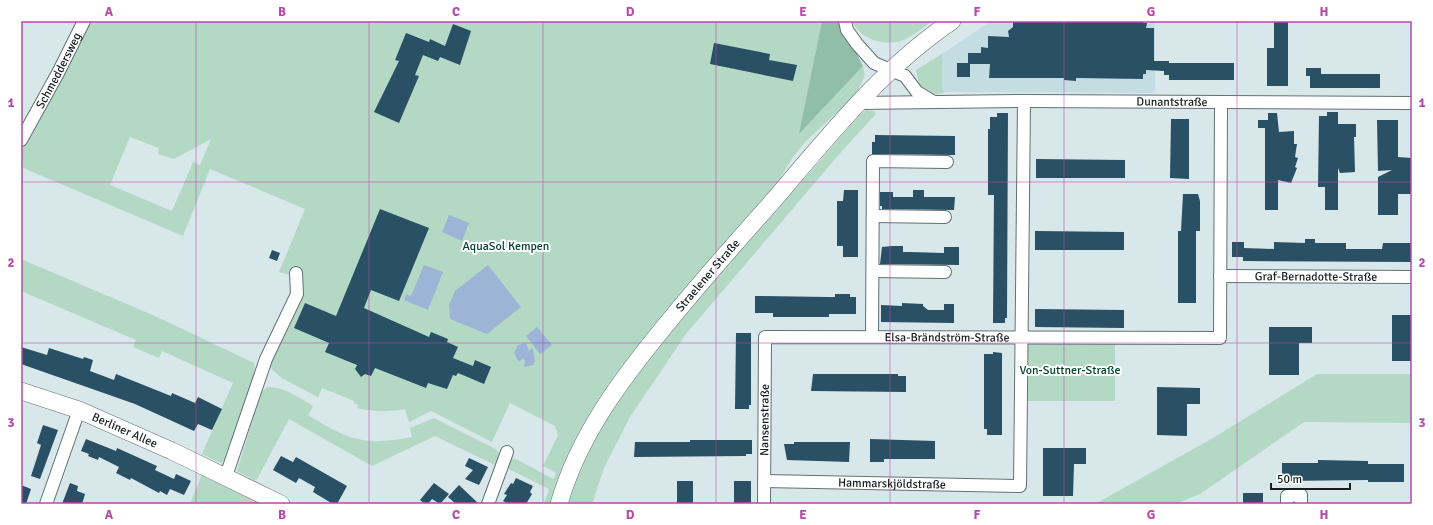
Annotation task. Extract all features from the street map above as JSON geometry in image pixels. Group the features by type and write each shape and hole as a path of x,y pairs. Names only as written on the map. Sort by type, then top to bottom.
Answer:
{"street":[{"name":"Schmeddersweg","path":"21,140 58,73 84,21"},
{"path":"845,21 847,30 857,44 874,62 891,71 905,76 917,92 932,101"},
{"name":"Straelener Straße","path":"559,504 563,488 591,426 634,363 698,286 858,103 919,44 952,21"},
{"name":"Dunantstraße","path":"858,103 932,101 1412,103"},
{"path":"1024,101 1021,336 1220,338 1221,102"},
{"name":"Elsa-Brändström-Straße","path":"872,336 873,162 946,162"},
{"path":"873,216 946,217"},
{"path":"873,271 946,272"},
{"path":"226,476 266,359 297,294 296,273"},
{"name":"Graf-Bernadotte-Straße","path":"1220,276 1412,277"},
{"name":"Elsa-Brändström-Straße","path":"765,337 1021,336"},
{"name":"Hammarskjöldstraße","path":"764,482 1020,486 1021,336"},
{"name":"Nansenstraße","path":"764,504 765,337"},
{"name":"Berliner Allee","path":"21,391 79,410 226,476 281,504"},
{"path":"46,504 79,410"},
{"path":"488,504 507,452"},
{"path":"1287,504 1287,496 1301,496 1301,504"}],"shaded area":[{"path":"991,21 1155,21 1155,90 1152,93 945,92 942,89 942,54"}],"green space":[{"name":"AquaSol Kempen","path":"89,21 822,21 800,133 863,66 865,75 858,90 845,105 806,141 793,157 780,178 751,215 652,331 552,504 544,504 549,489 505,467 509,459 516,459 553,479 556,473 543,466 558,435 555,426 510,403 492,442 431,411 409,422 405,409 381,411 357,408 358,405 354,403 354,401 322,388 318,397 283,379 269,367 302,291 291,275 279,272 305,209 210,169 183,236 21,167 21,148 47,102","holes":["130,137 159,148 158,154 174,159 211,139 200,165 193,162 172,211 110,185"]},
{"path":"822,21 840,21 863,66 799,134"},
{"path":"852,21 933,21 901,41 887,43 866,37 860,32"},
{"path":"942,54 942,89 945,92 932,94 920,87 916,70"},
{"path":"866,110 874,111 876,114 842,151 686,334 630,417 604,468 592,504 566,504 575,476 622,390 720,270 819,162 858,116"},
{"path":"21,259 155,316 254,363 255,374 227,459 221,463 202,454 233,383 162,351 159,358 133,347 136,340 21,291"},
{"name":"Von-Suttner-Straße","path":"1115,340 1115,401 1025,401 1025,343"},
{"path":"1317,374 1412,374 1412,423 1304,422 1200,494 1175,504 1095,504 1213,438"},
{"path":"267,387 279,388 297,396 313,406 308,415 335,431 347,436 369,441 395,440 412,437 410,428 434,418 496,449 501,457 497,466 435,436 372,466 289,419 256,481 237,471 261,393"},
{"path":"202,474 261,504 190,504"}],"water":[{"path":"449,215 469,223 462,241 442,232"},
{"path":"424,265 443,272 428,310 404,300 406,294 411,296"},
{"path":"488,265 521,307 487,334 450,319 449,305 455,291"},
{"path":"537,327 552,345 540,354 526,336"},
{"path":"526,343 529,351 532,348 533,349 535,361 533,365 524,367 525,360 522,359 519,362 514,353 518,345"}],"building":[{"path":"1013,21 1144,21 1143,23 1147,23 1146,28 1154,28 1154,61 1169,61 1169,63 1234,63 1234,80 1169,80 1169,75 1164,75 1164,71 1146,70 1146,74 1143,74 1143,79 1076,78 1076,81 1064,80 1064,78 989,78 990,64 970,64 970,77 957,77 957,63 968,63 968,53 981,53 981,47 988,48 988,36 1009,37 1008,31 1013,27"},
{"path":"1274,21 1288,21 1288,86 1267,86 1267,48 1274,48"},
{"path":"453,24 471,31 460,65 440,57 438,61 423,55 415,75 419,76 399,123 374,112 399,61 395,60 406,33 429,42 430,39 445,46"},
{"path":"714,43 770,54 769,60 797,65 793,81 710,64"},
{"path":"1306,68 1321,68 1321,74 1380,74 1380,88 1310,88 1310,76 1306,76"},
{"path":"1327,112 1338,112 1338,124 1356,124 1356,137 1354,137 1355,172 1340,173 1338,168 1338,210 1325,210 1325,187 1318,187 1319,116 1327,116"},
{"path":"997,113 1008,113 1007,318 1005,318 1005,323 993,323 994,195 988,195 988,129 990,129 990,117 997,117"},
{"path":"1268,113 1277,113 1279,132 1294,131 1294,144 1297,144 1295,157 1298,158 1295,167 1297,168 1291,183 1278,180 1278,210 1265,210 1265,128 1258,128 1258,120 1268,120"},
{"path":"1171,119 1189,119 1189,179 1170,178"},
{"path":"1377,120 1398,120 1398,157 1412,158 1412,194 1398,194 1398,215 1378,215 1378,177 1392,170 1378,171"},
{"path":"875,135 955,136 955,155 872,154 872,142 875,142"},
{"path":"1036,159 1125,160 1125,178 1036,178"},
{"path":"844,190 858,190 858,257 843,257 843,246 837,246 837,201 843,201"},
{"path":"913,190 924,190 924,197 955,197 954,210 882,209 882,206 880,206 880,192 893,192 893,197 913,197"},
{"path":"1183,194 1198,194 1200,201 1200,231 1196,231 1196,303 1178,303 1178,231 1181,231"},
{"path":"380,209 429,228 399,301 371,290 364,308 429,337 431,332 448,339 447,342 458,347 453,358 473,366 475,360 491,367 484,384 458,373 456,376 453,375 447,389 428,383 426,388 375,368 371,376 365,374 361,377 355,369 357,365 325,352 329,343 294,328 305,303 336,316"},
{"path":"1035,231 1124,232 1124,250 1035,250"},
{"path":"1305,239 1315,239 1315,243 1346,243 1346,249 1382,249 1383,243 1412,243 1412,262 1243,261 1243,257 1232,257 1232,242 1244,242 1244,248 1274,249 1274,242 1305,243"},
{"path":"903,246 903,252 944,253 944,247 959,247 959,265 880,264 882,247"},
{"path":"272,250 280,253 277,261 269,258"},
{"path":"835,294 850,294 850,297 856,297 856,314 829,314 829,317 773,317 773,313 755,313 755,296 835,297"},
{"path":"902,303 923,304 923,306 928,310 944,310 944,304 954,304 954,323 881,322 881,305 902,306"},
{"path":"1035,309 1124,310 1124,328 1035,327"},
{"path":"1392,315 1412,315 1412,361 1392,361"},
{"path":"1269,327 1312,327 1312,343 1299,343 1299,375 1269,375"},
{"path":"736,333 751,333 751,405 749,405 749,409 735,409"},
{"path":"21,347 47,355 49,348 83,359 84,357 93,360 90,371 114,380 116,374 171,396 172,393 195,403 198,397 222,409 212,430 198,424 194,431 135,404 21,364"},
{"path":"993,352 1002,353 1002,435 987,435 987,429 984,429 984,354 993,354"},
{"path":"813,374 898,374 898,376 906,376 906,392 811,391"},
{"path":"1157,387 1200,388 1200,404 1187,404 1187,436 1157,435"},
{"path":"43,425 58,430 40,479 31,476 41,445 37,443"},
{"path":"86,439 116,451 117,448 157,466 155,470 174,479 176,474 191,481 184,495 170,489 167,495 160,491 159,493 131,478 130,480 116,473 119,467 99,457 98,460 88,456 89,454 81,451"},
{"path":"870,439 935,441 935,459 884,459 884,462 870,462"},
{"path":"690,440 752,440 752,454 746,454 746,456 634,457 635,442 690,442"},
{"path":"794,442 850,442 849,462 787,460 784,444 794,444"},
{"path":"1043,448 1086,448 1086,464 1074,464 1073,496 1043,496"},
{"path":"281,456 293,462 296,457 347,486 337,504 333,504 313,492 315,487 299,478 296,483 273,470"},
{"path":"469,458 488,467 479,485 465,479 473,470 465,466"},
{"path":"1318,460 1368,461 1368,464 1404,464 1404,482 1368,482 1368,480 1282,481 1282,463 1318,463"},
{"path":"516,478 533,486 530,492 532,494 526,504 509,504 503,501 507,495 504,494"},
{"path":"677,481 693,481 693,504 677,504"},
{"path":"734,481 751,481 751,504 734,504"},
{"path":"70,483 78,486 77,491 85,494 82,504 62,504"},
{"path":"434,483 449,494 440,504 432,499 428,504 425,504 420,500"},
{"path":"21,485 31,489 26,504 21,504"},
{"path":"459,485 479,504 456,504 448,497"},
{"path":"1243,493 1263,493 1263,504 1243,504"}]}
